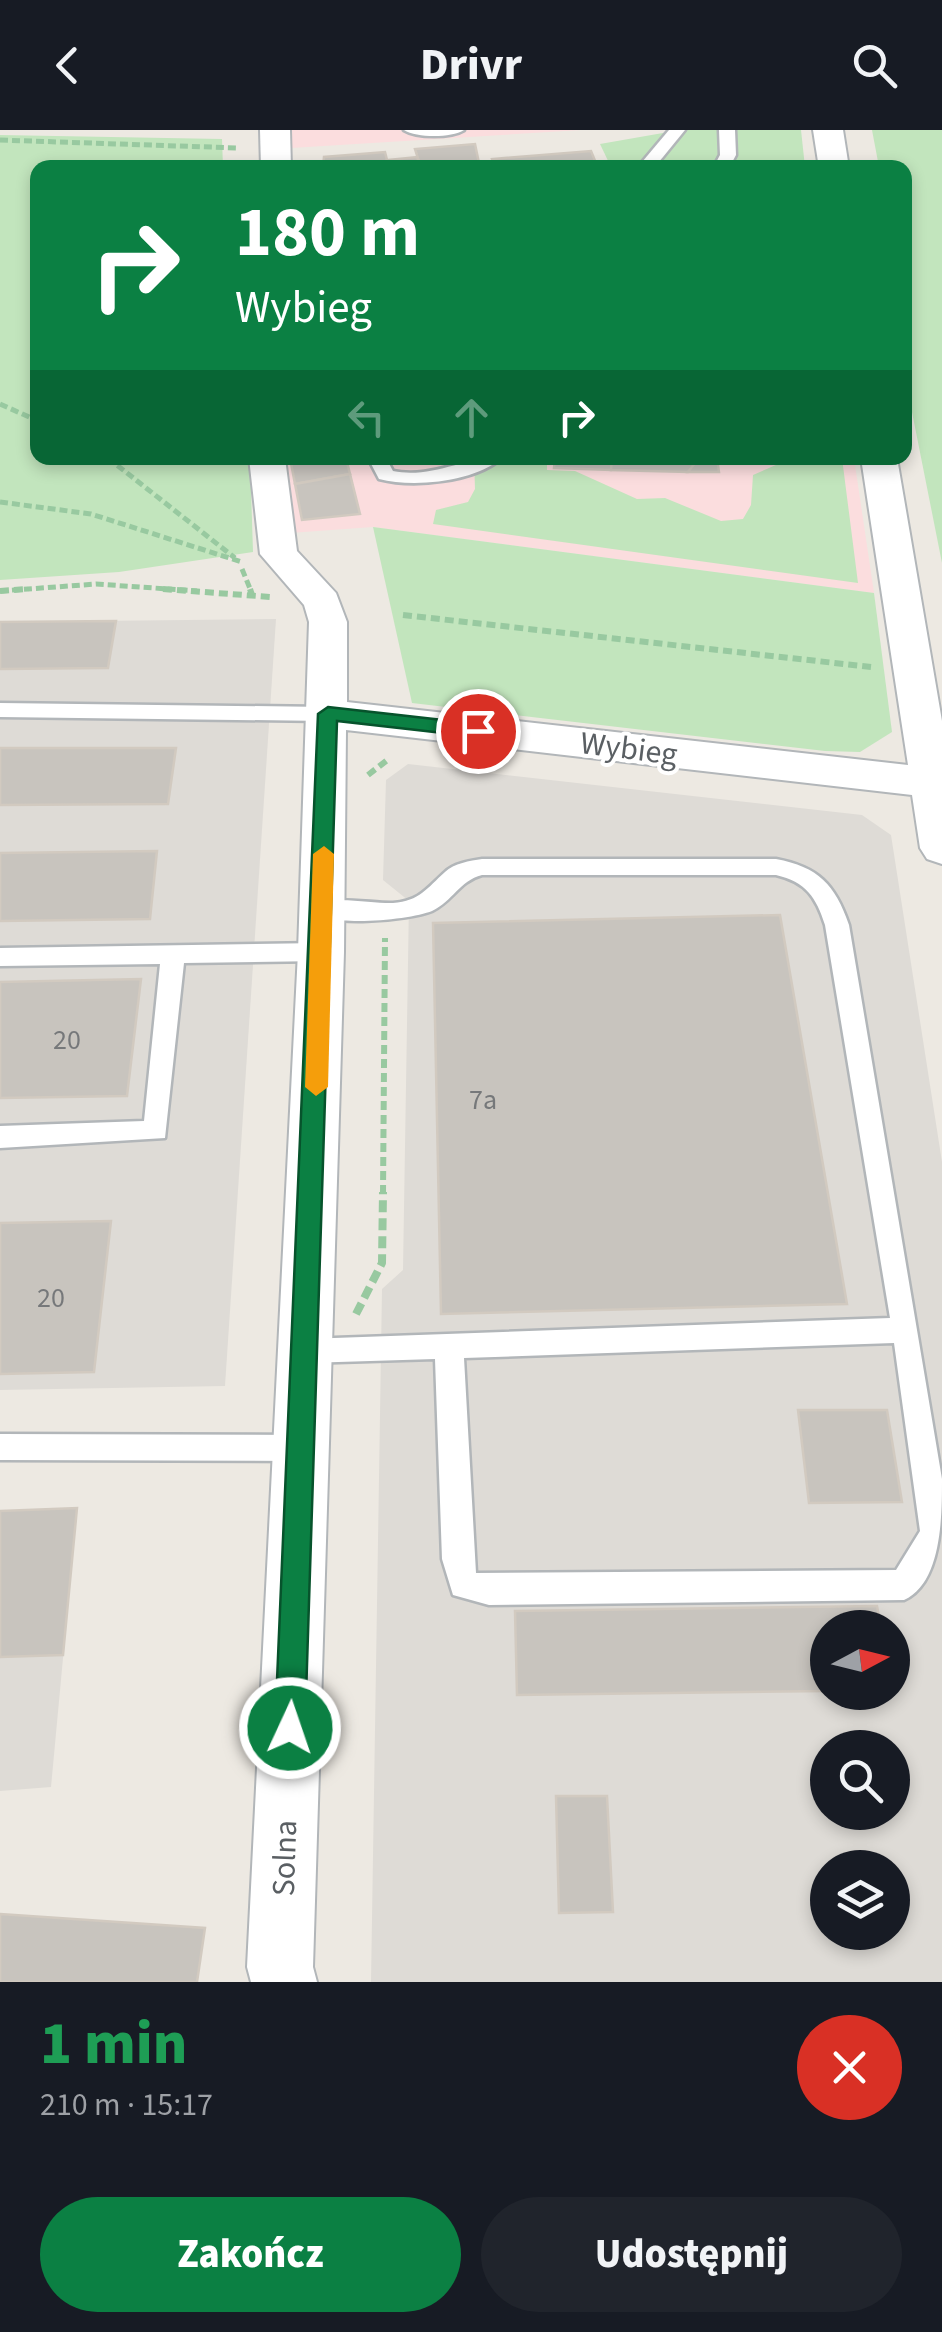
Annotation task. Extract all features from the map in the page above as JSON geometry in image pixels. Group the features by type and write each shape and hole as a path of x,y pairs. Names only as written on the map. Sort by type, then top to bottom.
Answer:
{"street":[{"path":"275,130 276,160"},
{"path":"828,130 833,160"},
{"path":"268,465 279,554 322,602"},
{"path":"880,465 942,848"},
{"name":"Solna","path":"284,1982 280,1967 328,714 328,622 322,602"},
{"name":"Wybieg","path":"328,714 930,782"}],"lane":[{"path":"412,130 456,130"},
{"path":"652,160 677,130"},
{"path":"725,160 726,130"},
{"path":"381,465 386,475 409,480 436,477 472,465"},
{"path":"0,710 328,714"},
{"path":"0,958 173,954 322,930 429,902 454,873 482,867 776,867 815,880 829,898 838,925 936,1533 904,1585 489,1590 464,1586 458,1559 450,1345"},
{"path":"0,1138 156,1131 173,954"},
{"path":"306,1351 906,1330"},
{"path":"0,1447 302,1448"}],"path":[{"path":"0,140 229,145 263,160"},
{"path":"0,404 30,418"},
{"path":"117,465 239,562 252,596"},
{"path":"0,502 91,514 239,562 292,571"},
{"path":"0,591 96,584 322,602"},
{"path":"403,615 912,672"},
{"path":"364,780 398,751"}],"shaded area":[{"path":"288,130 581,130 291,148"},
{"path":"277,465 855,465 874,593 373,527 290,533"},
{"path":"276,619 225,1386 0,1390 0,622"},
{"path":"408,764 862,815 891,835 942,1162 942,1982 371,1982 382,1289 403,1270 409,901 383,880 386,780"},
{"path":"77,1508 51,1787 0,1791 0,1511"}],"green space":[{"path":"680,130 801,130 804,160 608,160 600,144"},
{"path":"872,130 942,130 942,563 912,412 912,160 878,160"},
{"path":"0,135 222,139 223,160 30,160 30,465 250,465 253,552 119,572 0,580"},
{"path":"474,465 547,465 547,470 575,471 637,499 665,498 721,521 743,519 751,505 753,475 776,465 843,465 858,583 433,524 436,510 468,502 475,489"},
{"path":"373,527 874,593 892,732 860,752 825,751 412,703"}],"building":[{"path":"475,144 478,160 418,160 415,149"},
{"path":"591,151 595,160 492,160"},
{"path":"385,152 387,160 324,160"},
{"path":"291,465 348,465 350,474 295,484"},
{"path":"554,465 611,465 611,470 554,468"},
{"path":"611,465 695,465 688,472 611,470"},
{"path":"694,465 718,465 719,472 688,472"},
{"path":"350,474 360,514 302,520 295,484"},
{"path":"116,621 108,668 0,669 0,622"},
{"path":"0,748 176,748 168,804 0,805"},
{"path":"157,851 150,919 0,921 0,853"},
{"path":"780,915 847,1304 441,1314 433,923"},
{"path":"141,979 127,1096 0,1098 0,982"},
{"path":"111,1221 94,1372 0,1374 0,1223"},
{"path":"798,1410 887,1410 902,1502 809,1503"},
{"path":"77,1508 63,1655 0,1657 0,1511"},
{"path":"877,1606 878,1610 810,1610 810,1691 517,1695 515,1611"},
{"path":"556,1796 607,1796 613,1912 559,1913"},
{"path":"0,1914 205,1928 197,1982 0,1982"}],"slow traffic":[{"path":"316,1087 324,854"}],"route":[{"path":"290,1728 328,714 478,731"}]}
